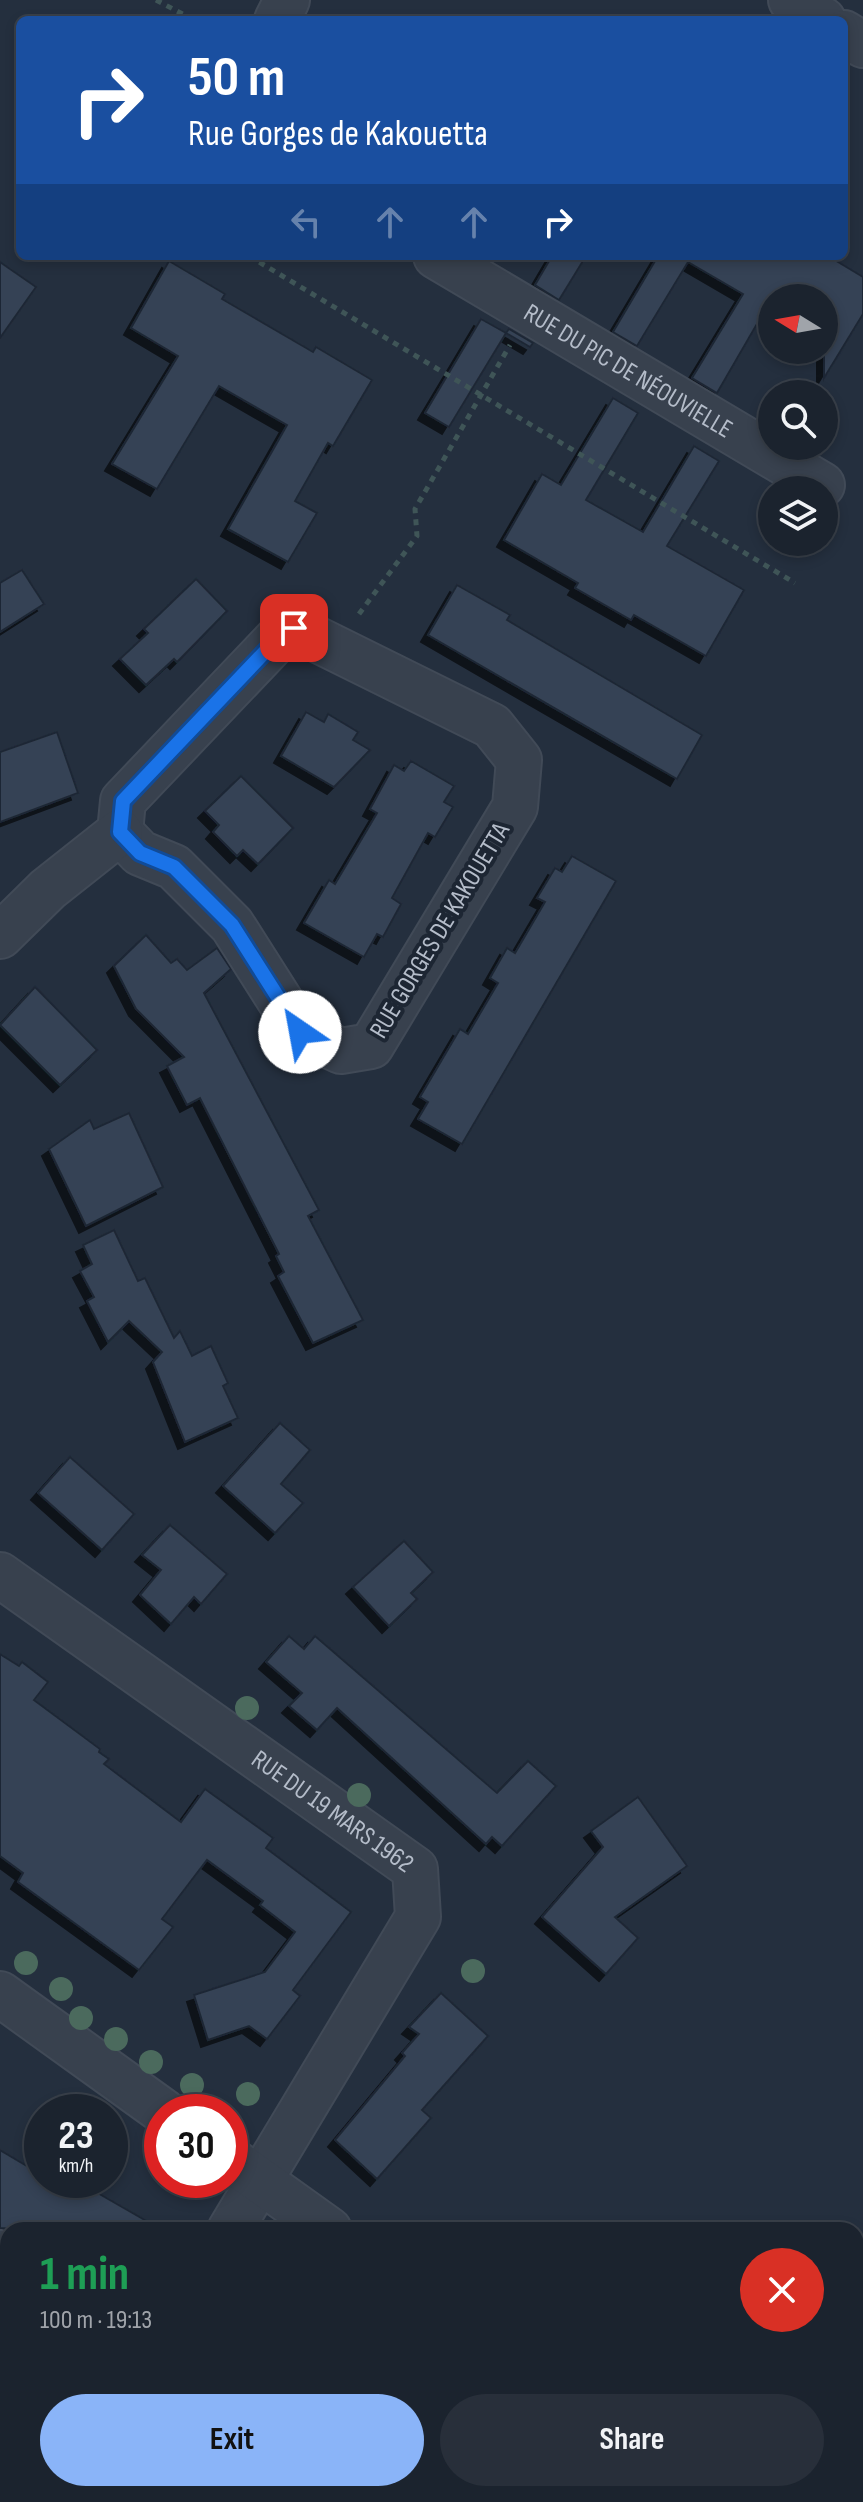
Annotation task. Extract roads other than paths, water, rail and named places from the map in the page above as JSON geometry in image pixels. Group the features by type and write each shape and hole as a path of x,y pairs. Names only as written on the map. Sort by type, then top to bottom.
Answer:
{"street":[{"path":"791,0 817,16"},
{"name":"RUE DU PIC DE NÉOUVIELLE","path":"443,260 807,476"},
{"name":"RUE GORGES DE KAKOUETTA","path":"294,628 492,726 519,760 515,807 371,1046 341,1051 300,1032 232,925 174,867 140,853 120,832 123,801 281,635 294,628"},
{"path":"0,936 48,889 120,832"},
{"name":"RUE DU 19 MARS 1962","path":"0,1575 415,1869 418,1917 248,2166"},
{"path":"0,1994 144,2098"},
{"path":"248,2172 318,2222"},
{"path":"232,2222 238,2198"}]}
